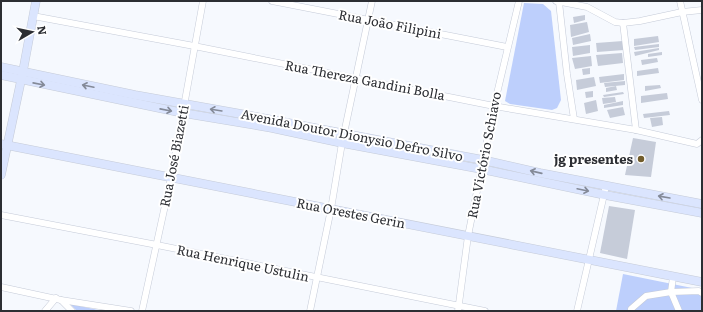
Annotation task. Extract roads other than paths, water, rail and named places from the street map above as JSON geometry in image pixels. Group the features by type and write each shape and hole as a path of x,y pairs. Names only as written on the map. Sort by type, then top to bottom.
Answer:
{"street":[{"path":"1,176 4,145 23,71 36,1"},
{"name":"Rua José Biazetti","path":"142,311 171,178 203,1"},
{"name":"Rua João Filipini","path":"272,1 507,47"},
{"path":"310,311 331,209 344,133 369,21 372,1"},
{"name":"Rua Victório Schiavo","path":"458,309 468,236 481,169 518,1"},
{"path":"574,119 558,1 586,7 615,22 623,23 682,12 702,10"},
{"path":"680,1 702,100"},
{"name":"Rua Thereza Gandini Bolla","path":"33,16 194,46 494,106 699,142"},
{"path":"623,23 636,130"},
{"name":"Avenida Doutor Dionysio Defro Silvo","path":"1,67 342,144 605,190 702,204"},
{"name":"Avenida Doutor Dionysio Defro Silvo","path":"1,75 21,80 184,109 247,115 483,160 702,213"},
{"name":"Rua Orestes Gerin","path":"4,145 702,282"},
{"path":"577,311 605,190"},
{"name":"Rua Henrique Ustulin","path":"1,215 157,245 458,309 485,311"},
{"path":"673,276 671,292 679,311"},
{"path":"1,288 131,311"},
{"path":"630,311 646,296 671,292 699,291 702,293"},
{"path":"44,311 58,299"},
{"path":"58,299 72,311"}],"place":[{"name":"jg presentes","path":"641,159"}]}
